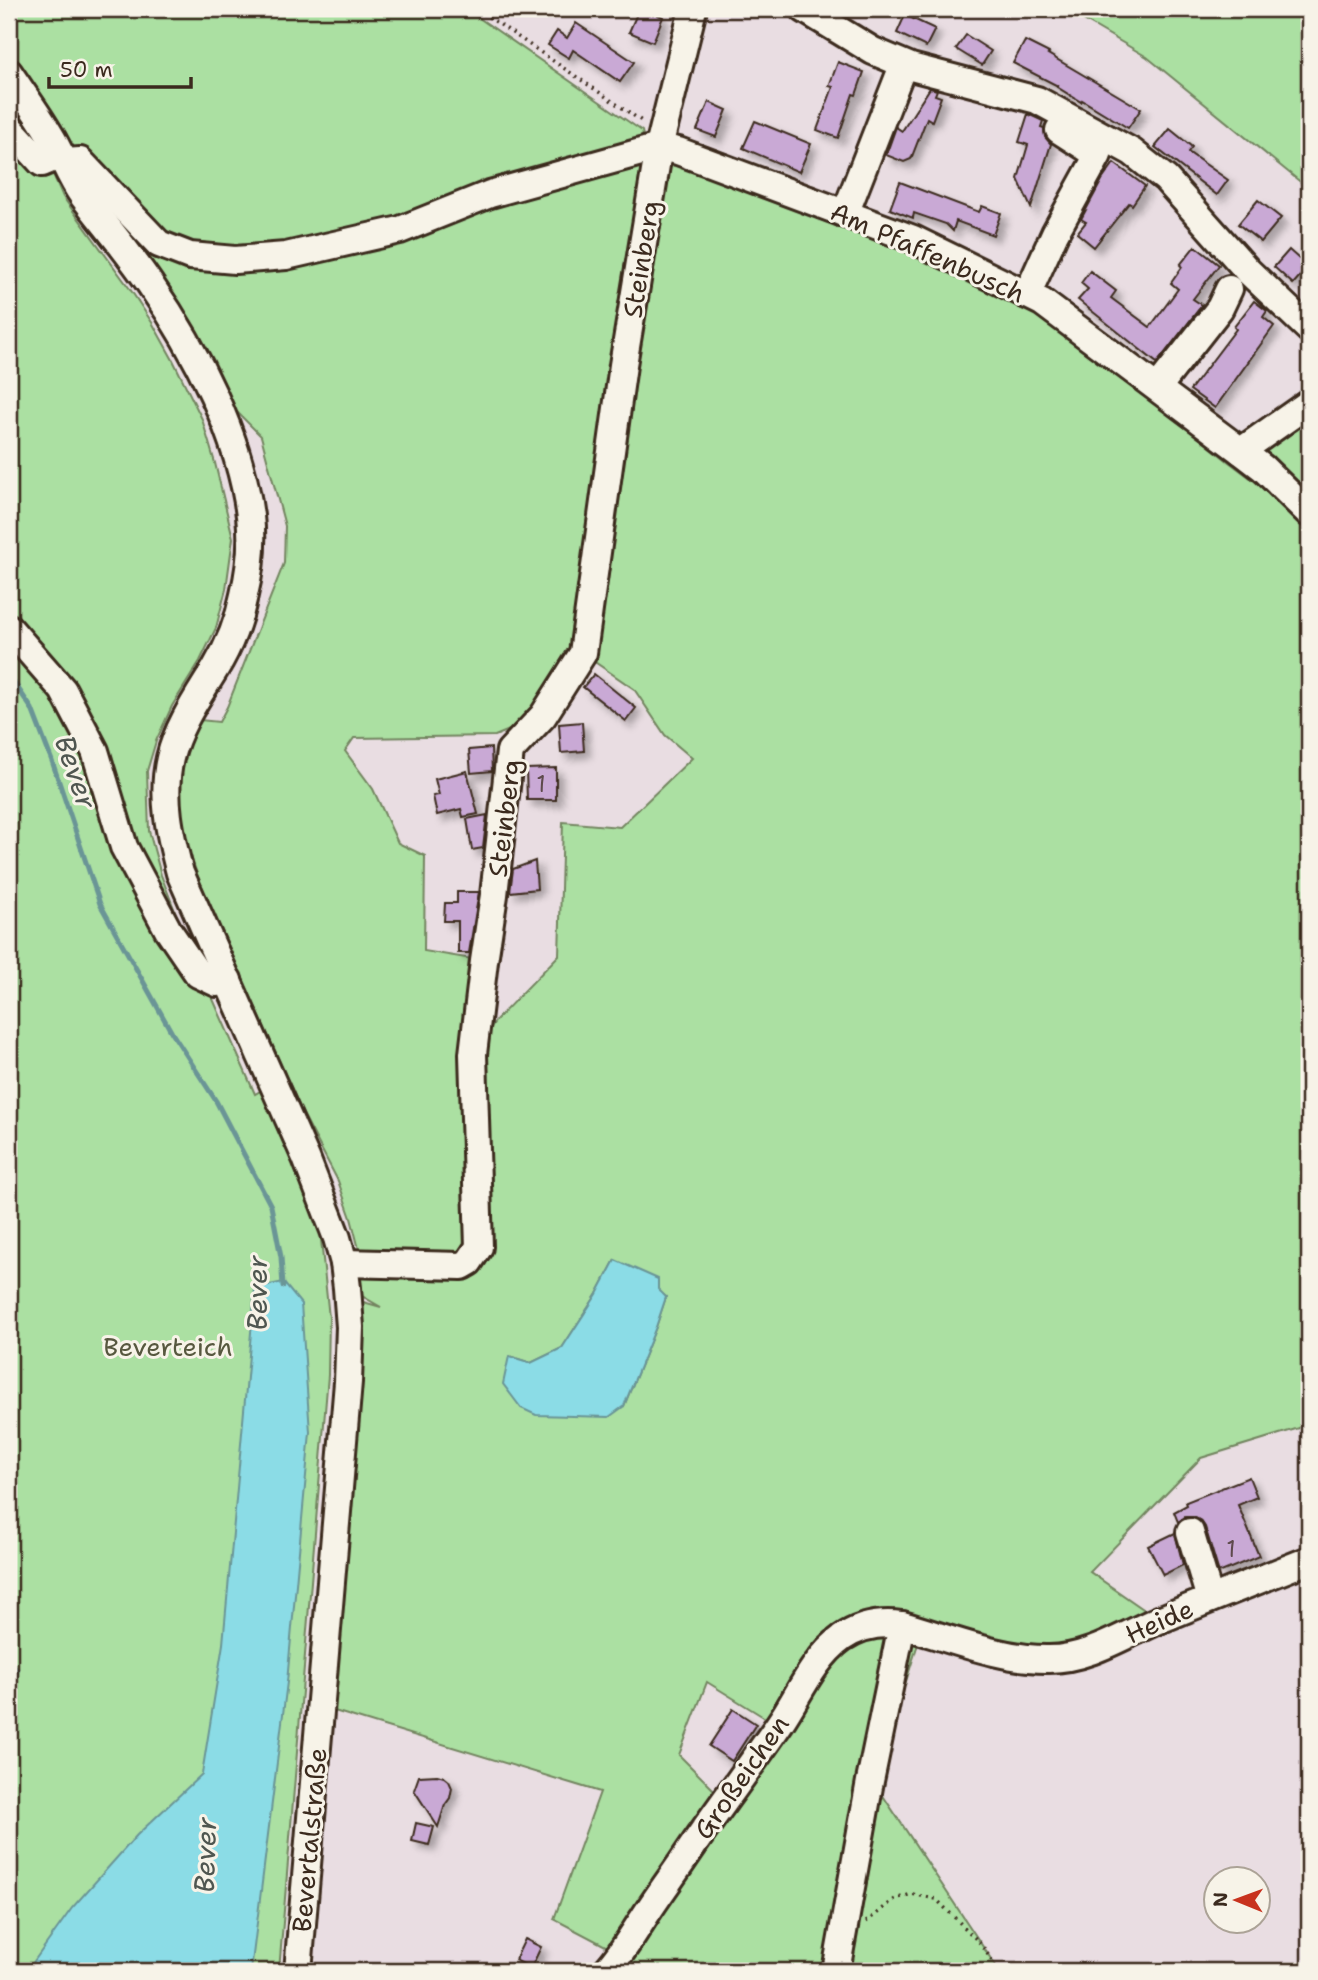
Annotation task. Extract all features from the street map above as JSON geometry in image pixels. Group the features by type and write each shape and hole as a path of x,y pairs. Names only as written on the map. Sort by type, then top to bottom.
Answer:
{"street":[{"path":"9,127 42,163 63,158 80,161 159,244 190,256 235,260 286,256 400,230 490,194 659,147 693,9"},
{"path":"804,9 873,51 911,67 1037,100 1132,152 1166,179 1248,271 1309,329"},
{"name":"Bevertalstraße","path":"9,74 49,133 81,193 150,284 193,355 222,413 250,518 250,566 244,595 225,652 188,713 175,741 166,786 167,818 180,873 319,1188 344,1262 350,1327 348,1382 298,1971"},
{"path":"845,214 899,76"},
{"path":"1027,295 1055,233 1098,155 1059,130"},
{"name":"Am Pfaffenbusch","path":"659,147 678,151 913,239 1042,302 1241,451"},
{"name":"Steinberg","path":"344,1262 462,1266 469,1262 479,1247 473,1054 510,751 543,716 583,653 623,365 659,147"},
{"path":"1158,387 1220,308 1229,289"},
{"path":"1309,403 1241,451 1263,468 1309,513"},
{"path":"9,628 64,690 81,721 95,751 124,847 168,930 198,974 217,983 228,980"},
{"path":"1190,1532 1210,1599"},
{"name":"Heide","path":"1005,1654 1026,1658 1070,1657 1098,1648 1210,1599 1309,1560"},
{"name":"Großeichen","path":"606,1971 621,1954 808,1678 840,1639 865,1626 887,1623 1005,1654"},
{"path":"836,1971 870,1781 902,1625"}],"path":[{"path":"477,9 649,126 659,147"},
{"path":"842,1939 895,1899 912,1895 936,1899 982,1945 998,1971"}],"green space":[{"path":"9,9 466,9 642,131 644,141 373,227 220,255 162,238 70,143 9,49"},
{"path":"1065,9 1309,9 1309,189 1147,57"},
{"path":"9,128 49,165 63,197 130,289 173,360 202,419 233,538 226,589 216,628 200,661 172,706 156,741 147,771 149,831 161,875 182,929 255,1094 262,1090 318,1210 329,1318 328,1375 279,1971 9,1971"},
{"path":"644,163 587,623 543,716 495,736 354,738 345,751 373,789 398,843 425,856 424,951 484,961 474,1052 496,1020 559,955 563,822 620,827 692,758 665,735 634,689 589,658 666,170 678,163 801,207 968,275 1051,320 1309,527 1309,1425 1201,1458 1090,1572 1159,1620 1083,1653 922,1631 874,1782 999,1971 606,1971 621,1954 554,1919 600,1792 331,1710 361,1382 360,1301 381,1307 362,1296 358,1272 465,1254 360,1253 338,1181 303,1114 198,877 184,836 179,807 180,779 187,749 200,720 219,722 227,707 284,563 285,526 261,436 234,409 206,351 94,191 183,263 485,205 493,208","holes":["615,1260 666,1297 624,1406 509,1356 531,1363 562,1348 597,1294","707,1682 770,1721 724,1800 679,1755"]},
{"path":"1309,409 1309,502 1259,448"}],"water":[{"path":"615,1260 658,1279 658,1289 666,1297 624,1406 609,1417 536,1415 521,1408 503,1384 509,1356 531,1363 562,1348 597,1294"},
{"name":"Beverteich","path":"283,1282 301,1304 310,1432 287,1682 251,1971 27,1971 72,1908 137,1835 202,1774 223,1644 255,1288"}],"building":[{"path":"639,9 655,9 653,13 663,17 653,42 629,32"},
{"path":"905,15 935,29 926,47 897,33"},
{"path":"576,23 634,62 620,82 573,50 569,58 548,45 557,31 567,38"},
{"path":"966,35 991,51 982,65 956,49"},
{"path":"1025,41 1141,109 1128,128 1058,86 1013,63"},
{"path":"838,62 864,72 856,95 853,94 838,138 817,130 833,87 829,86"},
{"path":"930,88 937,90 935,95 941,97 932,121 927,118 911,159 904,162 886,155 896,127 902,131"},
{"path":"709,102 727,110 716,137 697,130"},
{"path":"1028,114 1043,121 1041,127 1051,144 1031,208 1018,179 1028,145 1019,142"},
{"path":"755,121 811,144 799,172 743,148"},
{"path":"1170,129 1192,147 1188,152 1228,180 1217,195 1155,147"},
{"path":"1114,163 1145,186 1132,205 1129,203 1094,247 1077,233 1086,222 1081,219"},
{"path":"900,182 979,212 982,206 1001,213 993,235 956,221 953,231 946,224 914,213 913,218 890,209"},
{"path":"1258,200 1281,218 1261,242 1238,224"},
{"path":"1195,246 1219,265 1193,299 1202,305 1157,363 1078,300 1088,289 1081,283 1090,271 1116,291 1111,298 1150,327 1178,289 1171,283 1182,267 1180,265"},
{"path":"1289,250 1308,267 1293,284 1274,267"},
{"path":"1254,301 1267,311 1263,317 1274,326 1215,408 1190,390"},
{"path":"594,674 636,708 626,721 583,687"},
{"path":"582,722 584,751 561,753 559,724"},
{"path":"491,748 492,771 471,773 469,750"},
{"path":"556,768 556,800 527,800 526,769"},
{"path":"467,771 478,814 463,817 461,809 437,815 433,796 439,795 435,779"},
{"path":"487,815 483,848 472,850 467,819"},
{"path":"535,861 537,889 510,892 513,869"},
{"path":"457,892 479,892 469,953 458,953 458,921 444,921 445,903 457,903"},
{"path":"1249,1477 1257,1497 1238,1505 1259,1556 1219,1573 1201,1521 1185,1517 1178,1522 1174,1512 1187,1505 1186,1502"},
{"path":"1175,1533 1183,1565 1163,1575 1148,1546"},
{"path":"733,1709 756,1724 732,1761 709,1746"},
{"path":"437,1775 449,1781 452,1788 438,1827 414,1790 419,1776"},
{"path":"416,1823 434,1827 429,1845 412,1841"},
{"path":"525,1939 541,1947 531,1968 515,1960"}],"waterway":[{"name":"Bever","path":"9,675 32,709 100,904 172,1033 216,1101 271,1206 281,1257 283,1286"},
{"path":"9,1660 17,1670 9,1706"}]}
